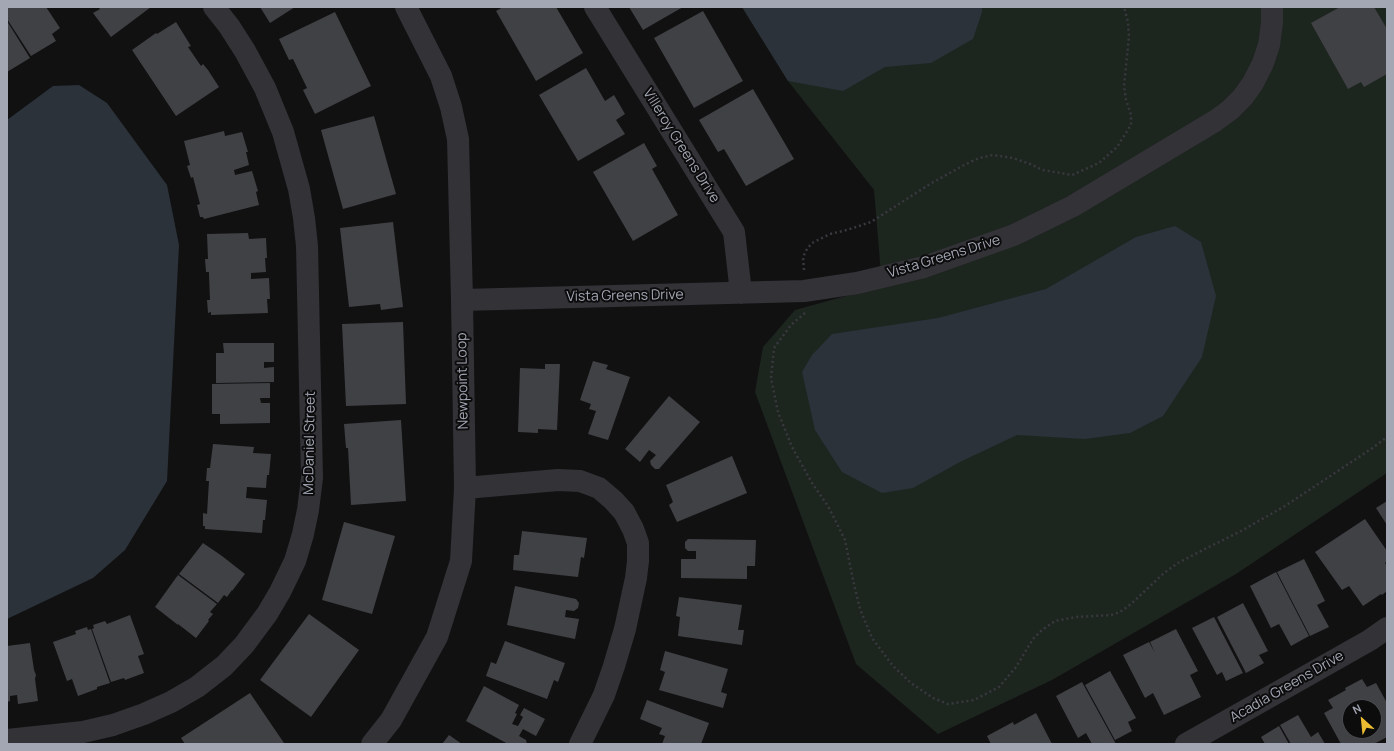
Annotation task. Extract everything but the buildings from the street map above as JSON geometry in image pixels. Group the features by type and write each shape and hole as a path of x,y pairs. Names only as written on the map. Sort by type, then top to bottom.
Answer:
{"street":[{"name":"McDaniel Street","path":"7,740 83,732 113,725 144,714 171,702 197,687 224,666 244,645 267,614 280,592 295,561 303,534 312,478 307,246 304,218 299,189 283,132 265,88 245,51 214,7"},
{"name":"Newpoint Loop","path":"372,744 391,720 437,637 461,561 465,488 458,139 455,123 440,76 406,7"},
{"name":"Villeroy Greens Drive","path":"596,7 734,232 742,293"},
{"name":"Vista Greens Drive","path":"462,300 804,291 857,283 924,267 1014,235 1073,206 1215,121 1230,110 1243,97 1253,83 1263,63 1269,44 1272,23 1272,7"},
{"path":"465,488 558,480 580,481 599,488 613,500 624,512 633,528 638,543 638,561 636,578 625,629 604,694 580,744"},
{"name":"Acadia Greens Drive","path":"1186,744 1370,640 1387,628"}],"path":[{"path":"804,272 803,257 806,249 812,243 830,234 871,222 930,184 979,158 993,155 1014,158 1043,170 1072,175 1099,163 1117,147 1131,125 1131,115 1126,100 1124,86 1129,36 1128,22 1124,7"},
{"path":"806,313 790,325 774,348 771,378 778,412 792,447 812,483 828,506 845,540 860,609 872,638 893,666 911,683 933,698 948,704 974,700 999,687 1016,667 1034,639 1042,630 1055,621 1076,617 1111,615 1120,612 1131,604 1164,573 1178,563 1286,506 1371,449 1387,436"}],"shaded area":[{"path":"742,7 1387,7 1387,473 1236,574 1052,680 938,734 856,664 755,392 763,347 795,310 882,286 874,190 788,81"},
{"path":"742,7 982,7 982,12 973,39 931,63 885,67 843,91 788,81"},
{"path":"79,85 107,103 167,185 179,245 167,481 125,550 93,578 7,619 7,120 53,86"},
{"path":"1175,226 1201,242 1216,296 1202,357 1163,416 1130,433 1085,439 1017,435 960,462 913,488 882,493 842,472 815,430 802,372 812,355 832,334 938,318 1046,289 1136,237"}]}
